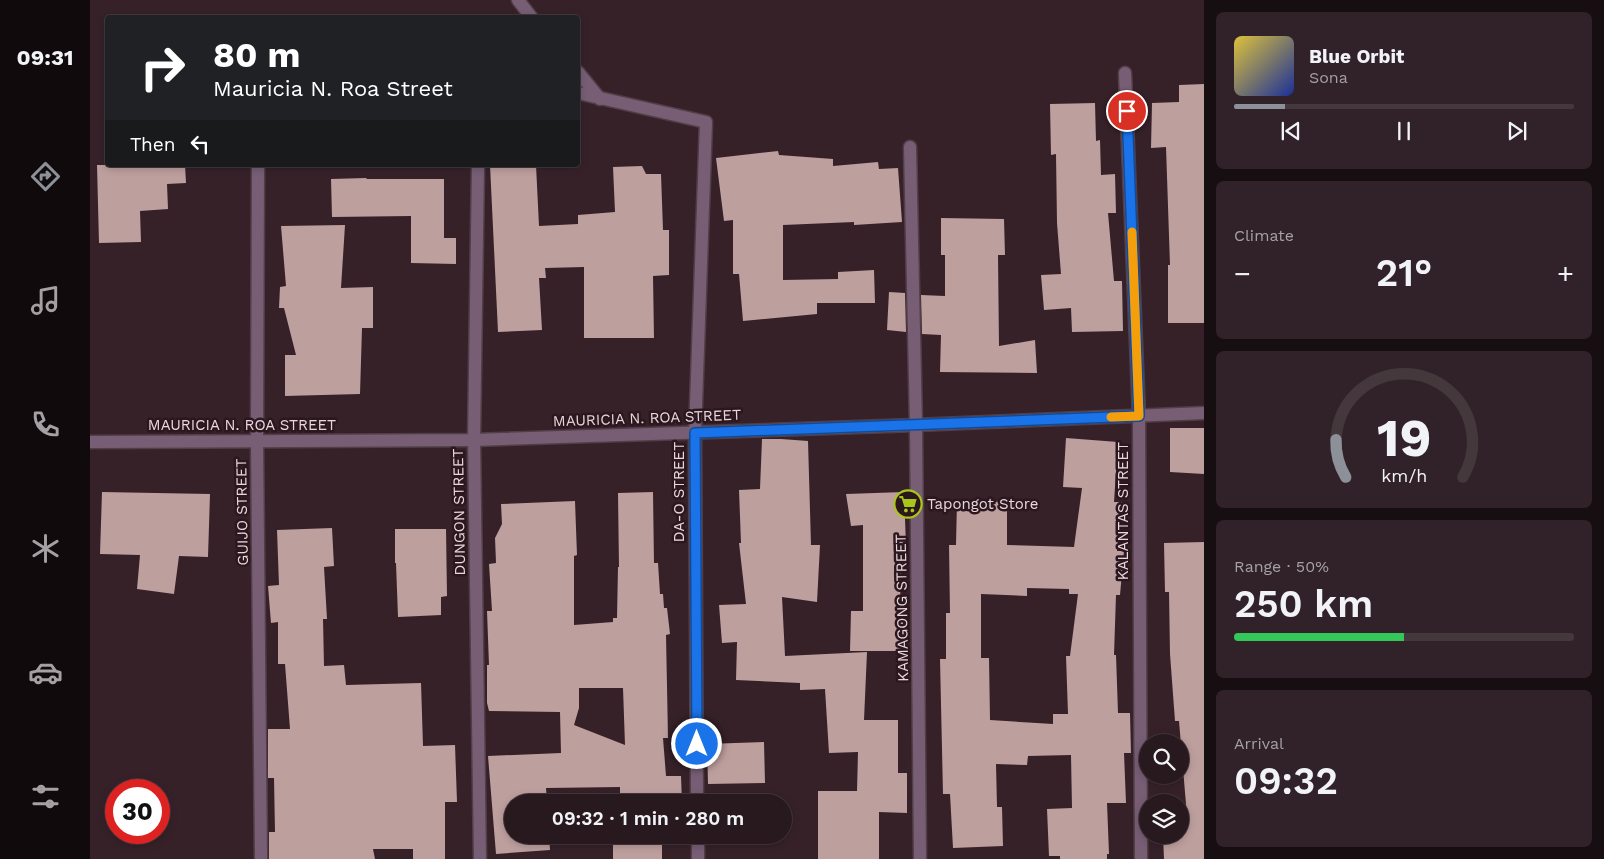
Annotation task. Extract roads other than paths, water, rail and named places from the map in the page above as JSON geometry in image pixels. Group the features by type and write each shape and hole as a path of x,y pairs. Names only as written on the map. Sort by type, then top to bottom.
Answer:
{"street":[{"path":"518,0 530,15"},
{"name":"KALANTAS STREET","path":"1125,72 1139,416 1141,859"},
{"path":"580,74 600,99"},
{"path":"580,94 600,99"},
{"name":"DA-O STREET","path":"600,99 706,122 695,433 697,794"},
{"name":"KAMAGONG STREET","path":"910,147 916,425 920,859"},
{"name":"GUIJO STREET","path":"258,167 257,441 261,859"},
{"name":"DUNGON STREET","path":"478,167 474,440 480,859"},
{"name":"MAURICIA N. ROA STREET","path":"90,442 474,440 1204,413"},
{"path":"698,844 698,859"}],"place":[{"name":"Tapongot Store","path":"908,504"}]}
